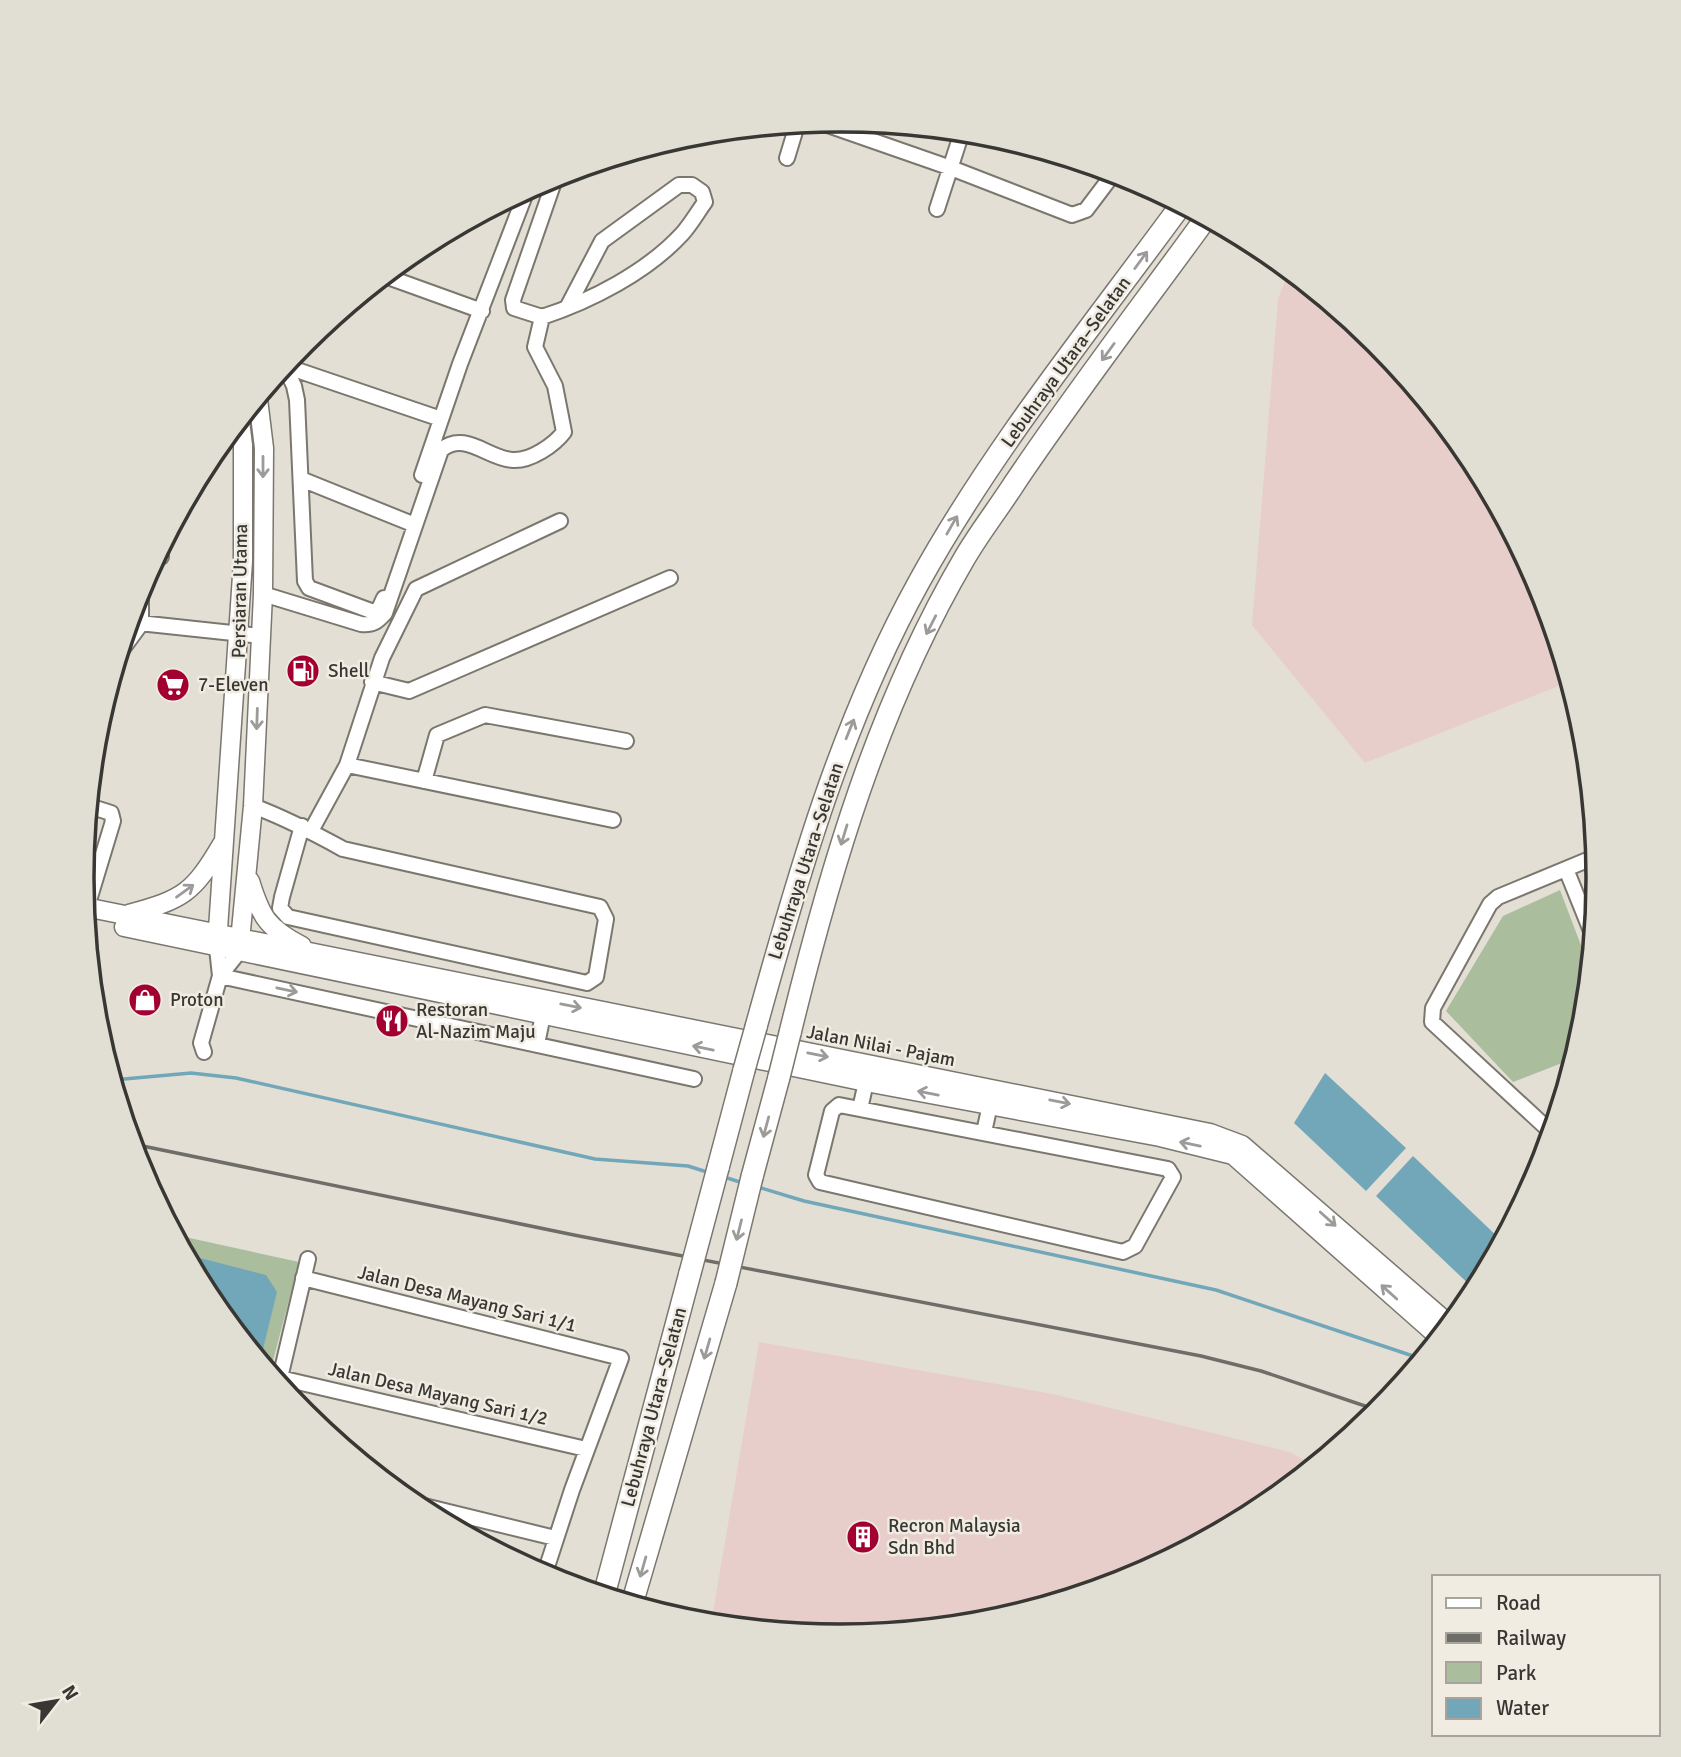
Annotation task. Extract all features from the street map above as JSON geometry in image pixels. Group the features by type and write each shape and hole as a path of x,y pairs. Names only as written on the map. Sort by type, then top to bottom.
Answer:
{"highway":[{"name":"Lebuhraya Utara–Selatan","path":"606,1587 756,1027 830,781 858,710 918,584 967,500 1176,212"},
{"name":"Lebuhraya Utara–Selatan","path":"635,1595 726,1283 814,937 855,796 909,668 964,558 1043,441 1201,225"}],"main road":[{"name":"Persiaran Utama","path":"239,946 253,806 263,594 264,448 260,411"},
{"name":"Persiaran Utama","path":"217,941 243,561 242,434"},
{"path":"125,915 178,898 200,881 224,841"},
{"path":"247,871 259,909 268,925 323,956"},
{"path":"95,912 125,915 217,941"},
{"path":"95,913 239,946"},
{"name":"Jalan Nilai - Pajam","path":"239,946 323,956 992,1097 1233,1155 1433,1332"},
{"name":"Jalan Nilai - Pajam","path":"239,946 543,1015 866,1082 992,1097 1198,1130 1242,1145 1443,1319"}],"street":[{"path":"849,132 1072,215 1086,210 1107,182"},
{"path":"787,158 794,134"},
{"path":"937,209 959,142"},
{"path":"551,191 513,300 514,308 520,312 542,317 568,306 637,272 682,234 705,202 702,192 692,185 679,185 602,241 568,306"},
{"path":"290,376 296,400 305,581 309,588 371,611 378,611 411,523 423,471 441,419 522,204"},
{"path":"517,206 521,208"},
{"path":"396,280 482,311"},
{"path":"263,594 361,624 372,624 379,620 384,613 440,450 459,443 513,460 537,453 557,443 564,432 555,386 536,347 542,317"},
{"path":"296,370 441,419"},
{"path":"300,479 411,523"},
{"path":"253,806 306,828 343,849 600,907 606,919 596,977 587,983 288,917 280,908 306,828 347,765 372,682 416,589 561,521"},
{"path":"372,682 409,691 670,578"},
{"path":"140,624 261,636"},
{"path":"424,780 437,735 478,716 626,741"},
{"path":"347,765 613,820"},
{"path":"94,884 113,821 111,813 98,809"},
{"path":"1544,1126 1432,1022 1433,1008 1490,904 1586,861"},
{"path":"1566,869 1585,917"},
{"path":"217,941 220,976"},
{"path":"204,1052 201,1044 220,976 239,946"},
{"path":"220,976 694,1079"},
{"path":"537,1044 543,1015"},
{"path":"860,1109 866,1082"},
{"path":"985,1132 992,1097"},
{"path":"839,1105 860,1109 1168,1169 1173,1177 1135,1246 1123,1252 820,1182 817,1175 832,1111 839,1105"},
{"path":"280,1370 309,1259"},
{"name":"Jalan Desa Mayang Sari 1/1","path":"303,1278 621,1358 586,1449"},
{"name":"Jalan Desa Mayang Sari 1/2","path":"291,1382 586,1449"},
{"path":"547,1565 586,1449"},
{"path":"445,1511 555,1538"}],"shaded area":[{"path":"1285,280 1368,351 1432,424 1487,505 1510,549 1530,593 1561,685 1365,763 1252,625 1278,299"},
{"path":"759,1342 1053,1394 1290,1452 1306,1461 1255,1499 1170,1548 1126,1568 1034,1599 938,1618 889,1623 792,1623 713,1613"}],"green space":[{"path":"1560,890 1583,950 1572,1024 1563,1063 1513,1082 1446,1011 1503,916"},
{"path":"186,1237 299,1262 273,1361 220,1293"}],"water":[{"path":"1325,1073 1406,1148 1366,1191 1294,1123"},
{"path":"1413,1156 1496,1235 1467,1283 1376,1196"},
{"path":"198,1259 266,1275 277,1292 263,1350 220,1293"}],"waterway":[{"path":"122,1079 191,1073 236,1078 595,1159 688,1166 710,1173"},
{"path":"724,1177 743,1183"},
{"path":"758,1187 804,1201 1216,1290 1413,1356"}],"railway":[{"path":"144,1146 574,1235 1201,1356 1261,1371 1367,1407"}],"place":[{"name":"Shell","path":"303,671"},
{"name":"7-Eleven","path":"173,685"},
{"name":"Proton","path":"145,1000"},
{"name":"Restoran Al-Nazim Maju","path":"392,1021"},
{"name":"Recron Malaysia Sdn Bhd","path":"863,1537"}]}
